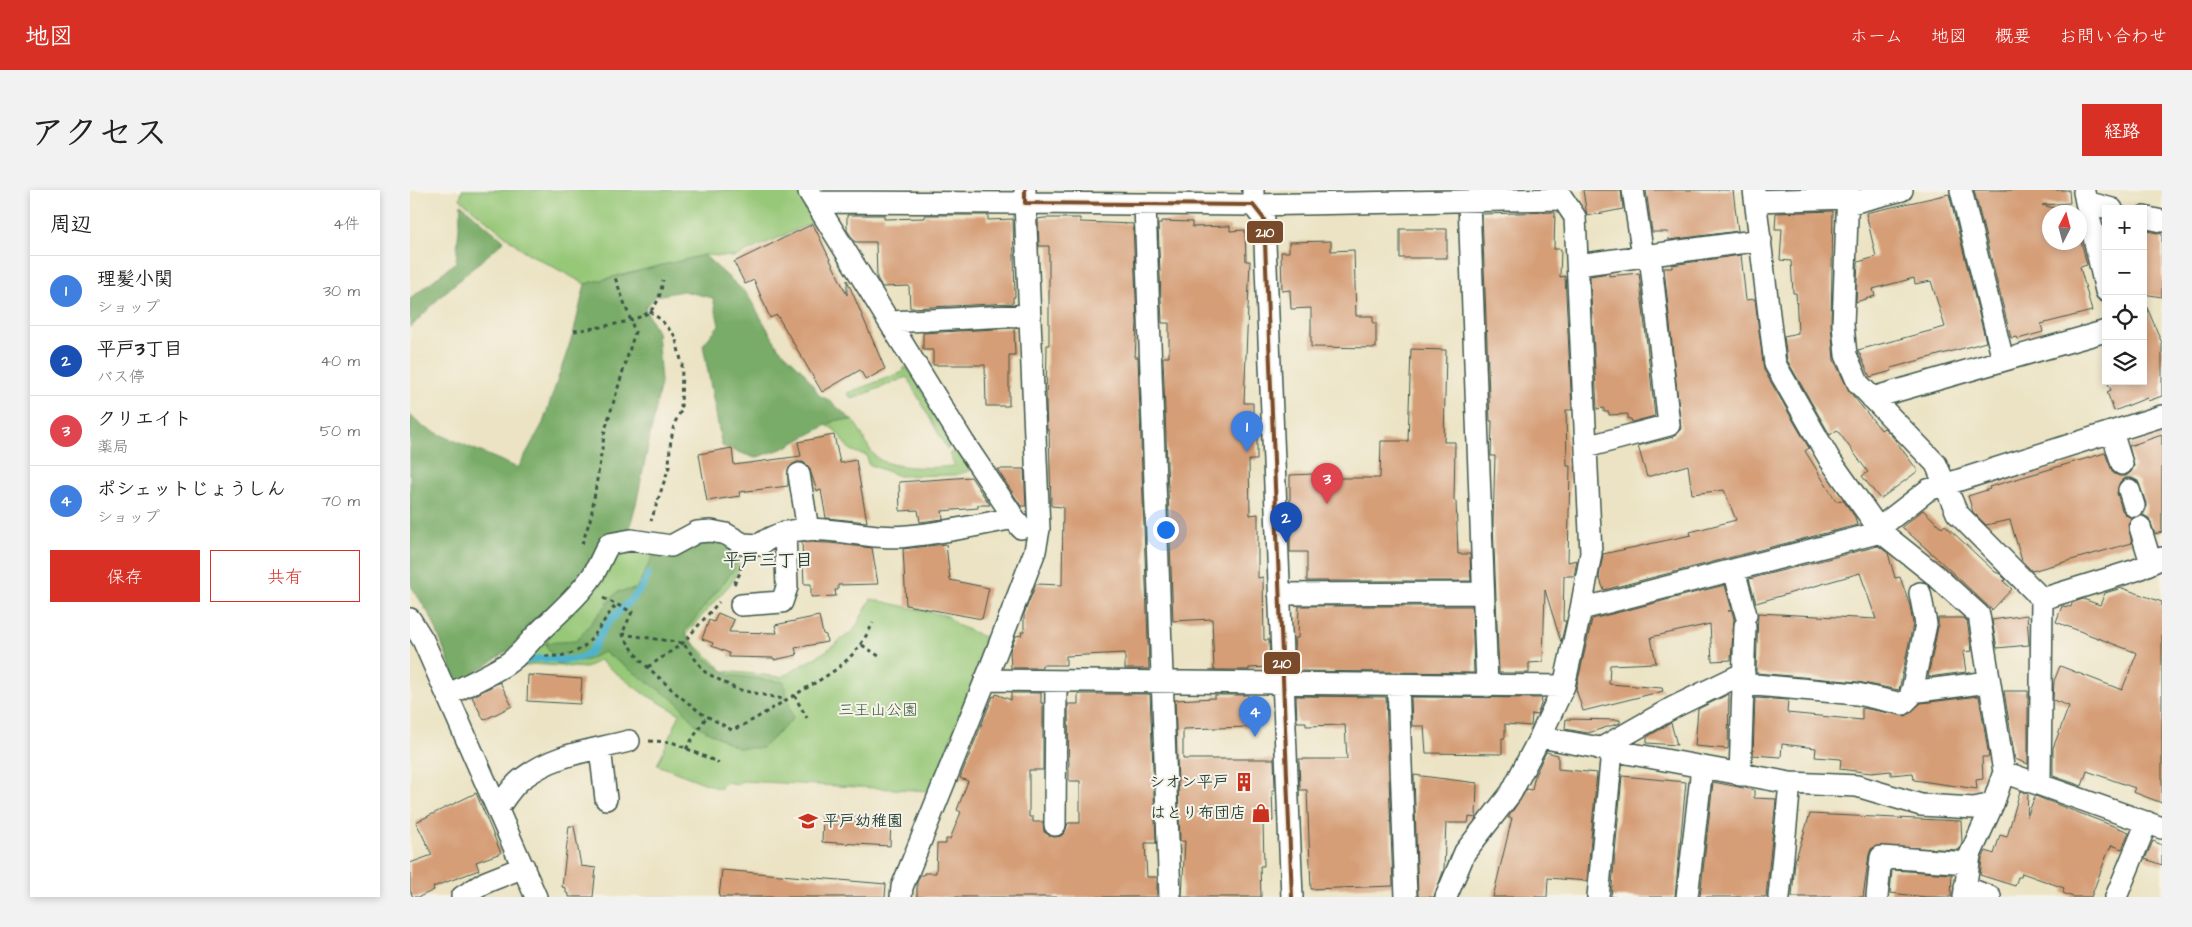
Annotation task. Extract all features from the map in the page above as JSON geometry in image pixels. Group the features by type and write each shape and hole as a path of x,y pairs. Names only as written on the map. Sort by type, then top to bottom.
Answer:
{"street":[{"path":"1586,447 1669,425 1646,256 1633,190"},
{"path":"1902,190 1847,197 1755,196 1774,364 1830,460 1880,530 1915,574 1979,616 2004,772 1993,804 1970,855 1965,892 1990,897"},
{"path":"1961,190 2003,360"},
{"path":"811,196 1025,196 1145,205 1253,198 1341,196 1456,198 1560,195 1575,217 1591,553 1564,686 1511,793 1465,852 1446,897"},
{"path":"811,196 964,443 1035,551"},
{"path":"901,897 902,887 1035,551 1039,529 1025,196"},
{"path":"2085,196 2104,205"},
{"path":"2085,196 2102,272"},
{"path":"1847,197 1843,325 1846,356 1858,383 1936,464 1957,513 2042,599 2040,784"},
{"path":"1253,198 1264,219 1292,897"},
{"path":"1456,198 1483,593 1487,686"},
{"path":"1145,205 1170,897"},
{"path":"2147,217 2162,221"},
{"path":"1578,265 1761,240"},
{"path":"890,322 1030,315"},
{"path":"1872,398 2102,331"},
{"path":"1581,609 1880,530 1928,490 1946,486 2162,416"},
{"path":"2112,432 2127,482"},
{"path":"799,474 808,530"},
{"path":"448,695 507,664 522,652 584,586 594,573 601,556 609,544 631,540 671,546 698,532 710,531 726,534 743,544 759,545 771,536 785,532 819,528 855,535 906,537 1014,518"},
{"path":"2042,599 2156,561 2140,527"},
{"path":"741,605 782,602 787,587 785,532"},
{"path":"1734,570 1746,620 1740,775"},
{"path":"1606,750 1674,707 1744,678 1857,694 1903,704 1911,696 1926,624 1915,574"},
{"path":"1279,594 1483,593"},
{"path":"410,619 423,640 448,695 536,897"},
{"path":"985,680 1564,686"},
{"path":"1055,825 1056,681"},
{"path":"1912,692 1981,683"},
{"path":"1398,684 1406,897"},
{"path":"1540,737 1790,784 1857,786 1921,805 1974,808 1993,804"},
{"path":"498,808 521,778 545,764 591,748 629,742"},
{"path":"600,748 606,799"},
{"path":"1598,897 1606,750"},
{"path":"1687,897 1702,768"},
{"path":"2004,772 2154,825 2116,897"},
{"path":"1779,897 1790,784"},
{"path":"1877,897 1881,857 1969,863"},
{"path":"462,897 486,882 524,867"}],"path":[{"path":"586,534 591,516 605,430 635,332 614,275"},
{"path":"574,331 630,319 650,312 659,300 663,280"},
{"path":"643,543 669,467 674,424 681,411 682,364 675,336 661,320 650,312"},
{"path":"560,655 574,652 588,645 602,622 616,605 632,612 622,634"},
{"path":"622,634 640,660 678,695 707,716 732,730 751,722 830,675 862,645 874,623"},
{"path":"622,634 683,643 705,672 736,689 787,700"},
{"path":"648,667 683,643"},
{"path":"862,645 882,658"},
{"path":"794,695 807,718"},
{"path":"686,749 707,716"},
{"path":"667,740 718,763"}],"green space":[{"path":"462,190 801,190 819,220 735,257 704,255 585,284 524,251 460,199"},
{"path":"461,204 504,241 441,296 410,328 410,299 456,262"},
{"path":"704,255 747,294 778,347 803,371 820,396 829,400 852,420 836,420 784,448 755,458 722,446 703,345 719,325 713,298 683,291 656,296 645,308 657,332 661,382 637,500 628,534 536,631 458,685 432,619 410,584 410,415 423,427 518,468 543,423 574,331 585,284"},
{"path":"907,367 956,444 947,449 907,377 852,399 847,393 903,372 904,368"},
{"path":"836,420 852,420 872,452 881,461 913,467 955,466 949,454 959,448 972,470 956,475 899,476 868,464 867,455 851,450 838,433 826,425"},
{"path":"701,539 728,541 737,550 734,570 684,632 705,658 729,675 784,682 793,719 762,748 737,748 695,724 677,702 604,652 587,660 557,664 545,643 576,641 617,592 636,589 655,552"},
{"name":"三王山公園","path":"741,545 738,570 732,582 685,635 724,671 782,677 826,651 854,630 871,599 948,616 957,625 989,639 931,791 742,781 738,784 725,782 720,789 657,765 680,714 641,692 599,660 586,668 533,664 511,670 611,547"}],"building":[{"path":"1583,190 1621,190 1623,209 1587,216"},
{"path":"1646,190 1733,190 1738,231 1669,240 1668,232 1652,232"},
{"path":"1974,190 2069,190 2070,203 2042,205 2042,250 2083,250 2087,265 2080,267 2092,311 2041,324 2043,332 2018,339 2017,337 2011,338"},
{"path":"1949,194 1986,342 1891,368 1892,371 1870,377 1858,350 1945,327 1931,281 1915,284 1914,278 1873,289 1875,296 1856,302 1858,262 1876,257 1866,213"},
{"path":"1833,211 1831,325 1834,360 1849,391 1881,430 1884,428 1892,436 1918,471 1880,499 1862,476 1868,472 1837,430 1830,435 1787,360 1784,336 1798,333 1796,293 1793,293 1791,261 1780,260 1782,229 1775,229 1776,213"},
{"path":"1555,212 1554,249 1561,249 1560,277 1565,276 1572,410 1566,410 1567,466 1570,466 1568,562 1577,560 1574,576 1564,576 1563,621 1566,621 1561,642 1545,590 1543,662 1529,663 1529,673 1499,673 1493,523 1495,456 1491,456 1492,421 1490,421 1482,214"},
{"path":"847,215 884,215 884,219 925,218 925,215 988,215 988,220 1013,219 1015,297 1013,297 1013,303 910,308 909,286 882,287 877,278 876,242 855,242 847,230"},
{"path":"1080,218 1080,222 1133,224 1137,323 1135,357 1138,357 1149,669 1125,669 1125,653 1066,656 1066,665 1042,665 1042,668 1011,668 1010,650 1016,636 1022,635 1021,632 1024,632 1024,614 1036,584 1062,585 1063,507 1051,506 1049,430 1047,430 1049,246 1039,246 1038,219"},
{"path":"1161,221 1192,222 1192,227 1230,226 1230,231 1245,230 1246,261 1250,261 1244,403 1253,403 1253,437 1257,437 1257,460 1249,460 1250,515 1258,514 1258,578 1263,577 1264,640 1269,640 1270,667 1249,668 1249,670 1214,670 1212,619 1173,621 1163,357 1169,357 1169,323 1162,323 1158,224 1161,224"},
{"path":"813,224 847,295 847,280 885,369 866,380 860,370 822,392 777,315 770,318 754,280 745,284 734,262"},
{"path":"1400,229 1447,229 1447,258 1400,258"},
{"path":"2147,231 2162,234 2162,297 2147,295"},
{"path":"1331,241 1331,251 1354,250 1356,316 1373,316 1373,323 1376,323 1376,348 1311,347 1311,308 1291,309 1290,290 1282,291 1281,252 1289,252 1289,242"},
{"path":"1741,255 1746,300 1755,299 1764,370 1809,448 1805,451 1836,501 1843,500 1855,517 1857,525 1604,590 1599,577 1603,554 1691,535 1690,532 1736,520 1724,490 1692,494 1688,465 1647,477 1638,446 1673,437 1681,429 1664,268 1672,268 1672,265"},
{"path":"1609,273 1609,276 1639,273 1655,416 1632,422 1631,419 1628,419 1628,414 1609,415 1609,412 1604,412 1604,408 1597,409 1590,276"},
{"path":"2147,307 2162,343 2162,396 2148,401 2147,398 2114,411 2107,392 2111,390 2109,385 2147,385"},
{"path":"1014,328 1015,355 1009,355 1009,406 986,406 985,365 933,365 933,350 923,350 923,333"},
{"path":"1411,349 1446,350 1444,442 1455,442 1454,501 1456,501 1458,554 1470,554 1471,581 1307,581 1307,552 1290,552 1290,475 1338,473 1338,478 1380,478 1381,441 1408,441"},
{"path":"834,435 840,463 856,460 867,522 826,518 821,490 817,491 809,467 803,462 797,462 788,469 788,486 739,492 740,496 707,501 699,454 732,448 734,465 801,456 798,442"},
{"path":"2162,435 2162,532 2155,534 2149,518 2143,515 2146,503 2138,481 2126,478 2120,482 2117,493 2122,510 2131,518 2128,525 2132,543 2032,571 2022,561 2010,520 1986,525 1973,512 1968,496 1990,489 1989,487 2105,453 2113,473 2119,476 2126,476 2134,466 2129,446"},
{"path":"997,469 1024,469 1026,506 1021,506"},
{"path":"971,477 990,505 942,511 943,519 920,522 918,510 900,511 899,482"},
{"path":"1923,510 1942,528 1945,525 2006,580 2003,581 2012,589 1992,610 1902,527"},
{"path":"802,542 872,548 878,584 838,585 838,590 835,590 836,596 811,597 811,584 804,584"},
{"path":"946,544 950,580 989,588 982,619 906,605 903,549"},
{"path":"1878,546 1888,553 1895,578 1900,577 1910,606 1913,624 1899,690 1858,682 1756,673 1758,613 1876,619 1860,573 1756,603 1749,579"},
{"path":"1725,585 1732,610 1728,611 1732,611 1734,619 1731,660 1712,661 1710,624 1651,637 1656,663 1610,665 1609,684 1662,688 1663,691 1583,711 1576,689 1592,619"},
{"path":"2122,588 2162,602 2162,803 2133,792 2135,788 2087,771 2082,786 2053,776 2053,748 2069,706 2053,700 2054,681 2060,666 2122,690 2137,653 2056,622 2062,606 2071,607 2072,603 2083,599 2100,605 2105,593"},
{"path":"1299,606 1472,606 1474,673 1297,671 1294,638 1298,638"},
{"path":"718,613 734,620 729,632 777,633 775,625 819,616 827,642 795,648 797,655 774,660 774,658 729,657 729,653 712,646 713,643 702,639 709,620 714,622"},
{"path":"2027,615 2029,645 1997,648 1992,620"},
{"path":"1938,618 1964,618 1967,621 1972,651 1963,652 1966,672 1928,677 1938,627"},
{"path":"528,675 582,679 580,704 527,701"},
{"path":"500,682 512,706 484,720 472,697"},
{"path":"2004,691 2028,691 2028,764 2015,759"},
{"path":"1011,693 1041,693 1041,703 1043,703 1043,770 1029,770 1029,817 1033,817 1033,822 1043,822 1044,832 1054,837 1061,836 1065,832 1068,823 1080,823 1080,781 1069,781 1068,704 1078,704 1078,694 1150,694 1156,843 1145,843 1147,877 1157,877 1157,897 917,897 917,883 920,875 936,873 937,844 946,844 946,839 950,839 961,812 957,810 968,781 960,778 993,696 995,697 996,694 1011,700"},
{"path":"1729,694 1728,749 1695,746 1698,709"},
{"path":"1215,695 1248,695 1249,727 1183,729 1183,759 1274,759 1273,821 1263,821 1264,866 1260,866 1261,897 1182,897 1185,841 1180,841 1175,700 1215,698"},
{"path":"1296,696 1386,697 1393,886 1311,889 1307,790 1300,790 1299,759 1347,759 1345,725 1306,726 1306,722 1297,722"},
{"path":"1979,696 1989,757 1982,757 1983,779 1976,780 1977,789 1914,780 1913,773 1891,775 1891,771 1871,773 1840,769 1841,759 1815,757 1816,748 1782,744 1781,757 1753,755 1755,698 1788,700 1787,713 1862,720 1862,708 1906,716 1921,703"},
{"path":"1411,697 1542,698 1537,715 1532,714 1531,726 1505,724 1505,738 1502,738 1502,754 1426,753 1424,726 1412,726"},
{"path":"1566,719 1620,720 1620,723 1588,733 1565,729"},
{"path":"1671,723 1677,745 1647,743 1647,737"},
{"path":"1546,752 1558,755 1558,769 1597,773 1587,881 1548,878 1547,897 1493,897 1512,818 1508,818 1527,789 1532,790 1535,775"},
{"path":"1414,775 1477,783 1476,818 1469,817 1468,823 1446,823 1444,869 1434,897 1418,897"},
{"path":"1622,776 1686,782 1675,897 1611,897"},
{"path":"1713,782 1754,790 1754,798 1776,799 1766,897 1700,897"},
{"path":"2020,791 2028,794 2027,817 2035,796 2129,832 2122,849 2112,845 2091,897 2073,897 2063,893 2064,888 2022,873 2021,877 2018,877 2015,886 1980,875 1982,859 1986,851 1994,854 2000,835 2007,837"},
{"path":"476,793 501,853 476,862 479,870 433,887 434,890 419,897 413,897 410,890 410,863 432,855 416,822"},
{"path":"1810,814 1961,821 1962,843 1959,850 1876,846 1871,849 1869,855 1863,897 1792,897 1795,861"},
{"path":"823,815 891,819 890,846 822,842"},
{"path":"569,826 574,826 581,866 596,868 593,897 569,897 569,894 566,893 566,888 562,887"},
{"path":"2153,841 2162,845 2162,865 2145,859"},
{"name":"平戸幼稚園","path":"722,870 886,884 885,897 719,897"},
{"path":"1892,870 1952,874 1951,897 1926,897 1890,893"}],"waterway":[{"path":"518,666 532,659 566,660 579,658 589,653 608,623 640,590 648,574"}],"transit line":[{"name":"210","path":"1025,190 1025,203 1253,205 1264,219 1292,897"}],"place":[{"name":"理髪小関","path":"1247,452"},
{"name":"クリエイト","path":"1327,504"},
{"name":"平戸3丁目","path":"1286,543"},
{"name":"ポシェットじょうしん","path":"1255,737"},
{"name":"シオン平戸","path":"1244,782"},
{"name":"はとり布団店","path":"1261,813"},
{"name":"平戸幼稚園","path":"808,821"}],"district":[{"name":"平戸三丁目","path":"768,560"}]}
